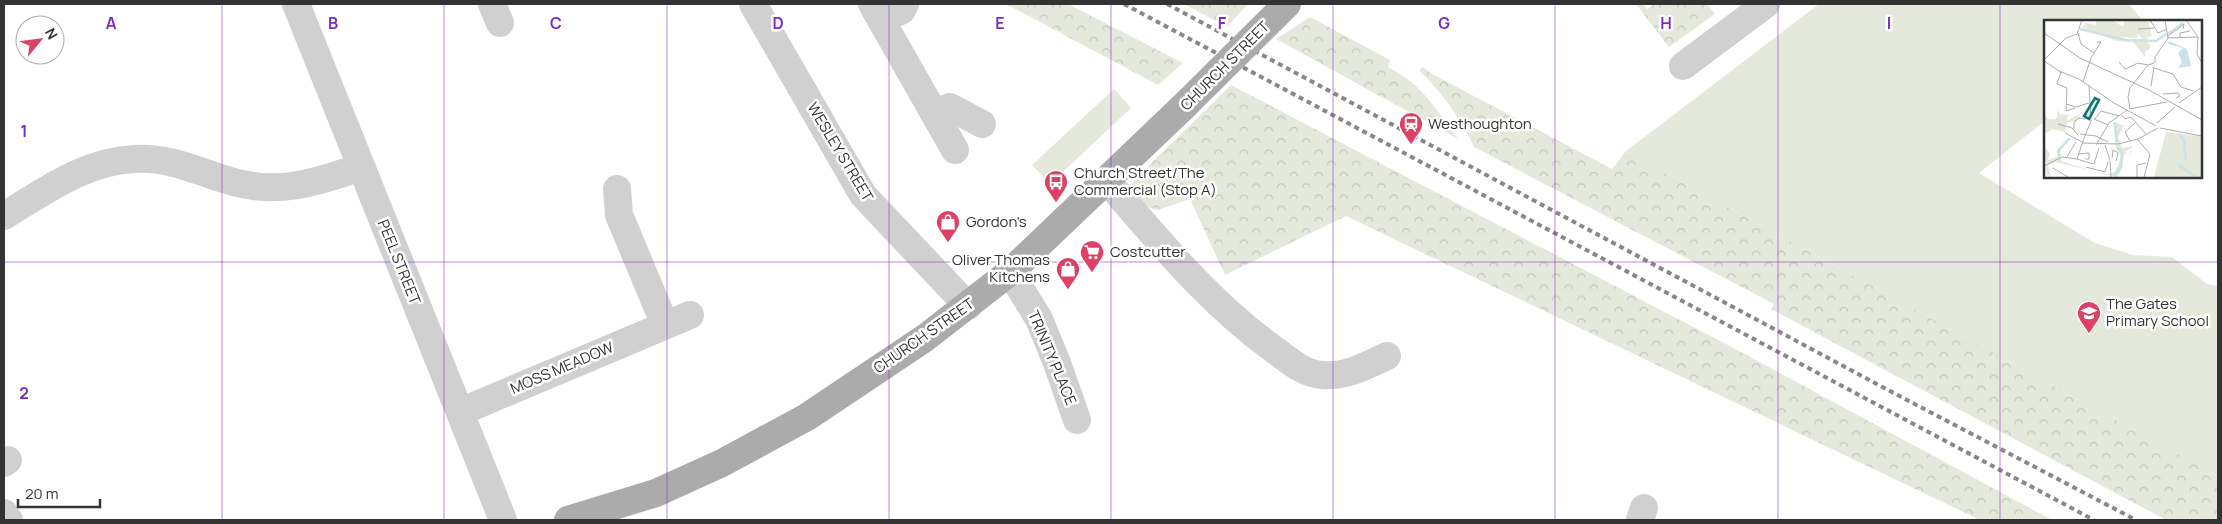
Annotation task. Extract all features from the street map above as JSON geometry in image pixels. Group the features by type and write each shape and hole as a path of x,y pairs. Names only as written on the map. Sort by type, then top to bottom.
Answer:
{"main road":[{"name":"CHURCH STREET","path":"568,520 624,513 784,430 925,338 1010,272 1185,105 1287,4"}],"street":[{"name":"PEEL STREET","path":"296,4 503,520"},
{"path":"905,4 902,10 877,12 955,150"},
{"path":"1683,66 1766,4"},
{"name":"WESLEY STREET","path":"761,6 863,195 968,306"},
{"path":"934,112 950,107 982,124"},
{"path":"4,216 62,180 86,169 135,159 161,159 229,181 275,188 300,186 361,167"},
{"path":"1106,181 1182,268 1231,317 1305,371 1322,375 1346,374 1387,356"},
{"path":"613,208 665,325"},
{"name":"TRINITY PLACE","path":"1010,272 1039,319 1058,363 1077,420"},
{"name":"MOSS MEADOW","path":"460,412 690,315"},
{"path":"4,513 9,520"}],"green space":[{"path":"1006,4 1068,4 1183,63 1158,85"},
{"path":"1184,4 1248,4 1227,27"},
{"path":"1636,4 1643,4 1647,9 1654,4 1707,4 1715,14 1669,47"},
{"name":"The Gates Primary School","path":"1819,4 2129,4 2142,20 2044,20 2044,122 1979,173 2095,243 2133,255 2172,257 2207,284 2218,286 2218,476 1626,151"},
{"path":"1310,17 1390,60 1388,67 1410,81 1428,98 1458,139 1276,39"},
{"path":"1423,67 1432,74 1612,169 1626,151 2218,476 2218,520 2166,520 1771,309 1774,304 1474,147 1450,106 1419,70"},
{"path":"1231,85 1741,352 2052,520 1980,520 1346,216 1225,275 1190,199 1158,210 1141,205 1130,188 1137,177"},
{"path":"1114,89 1131,108 1050,184 1032,165"}],"railway":[{"path":"1124,4 2094,520"},
{"path":"1167,4 1888,390 2136,520"}],"place":[{"name":"Westhoughton","path":"1411,145"},
{"name":"Church Street/The Commercial (Stop A)","path":"1056,203"},
{"name":"Gordon's","path":"948,243"},
{"name":"Costcutter","path":"1092,273"},
{"name":"Oliver Thomas Kitchens","path":"1068,290"},
{"name":"The Gates Primary School","path":"2089,334"}]}
